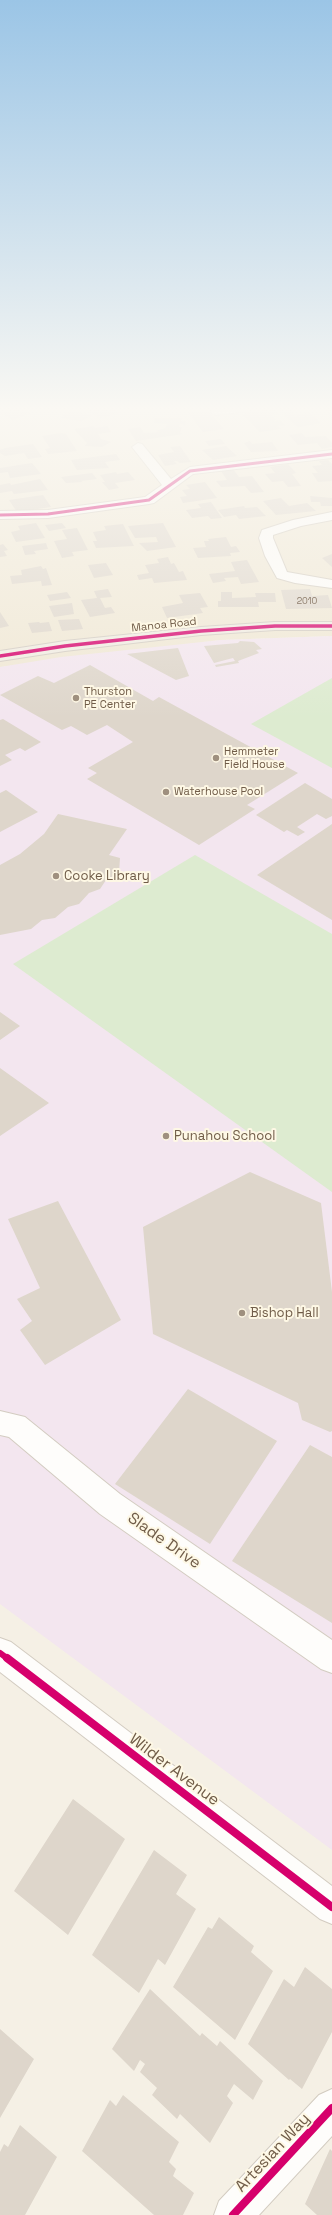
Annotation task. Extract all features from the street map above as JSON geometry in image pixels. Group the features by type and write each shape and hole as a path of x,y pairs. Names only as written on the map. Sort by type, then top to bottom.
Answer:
{"main road":[{"name":"Manoa Road","path":"0,656 65,646 201,631 247,627 332,626"}],"street":[{"path":"0,515 48,514 67,511"},
{"path":"332,516 298,523 267,533 266,538 272,556 282,575 295,579 332,584"},
{"name":"Slade Drive","path":"0,1423 16,1426 110,1504 332,1658"},
{"name":"Wilder Avenue","path":"0,1653 332,1907"},
{"name":"Artesian Way","path":"233,2215 332,2108"}],"shaded area":[{"path":"0,511 332,511 332,636 221,640 0,667"},
{"name":"Punahou School","path":"332,636 332,1850 0,1604 0,667 61,657 221,640"}],"green space":[{"path":"332,678 332,768 251,724"},
{"path":"195,855 332,934 332,1192 13,964"}],"building":[{"path":"187,511 217,511 222,518 211,519 208,516 192,518"},
{"path":"219,511 261,511 266,516 239,519 236,515 224,517"},
{"path":"273,511 312,511 276,515"},
{"path":"36,523 45,538 16,542 11,532 20,530 18,526"},
{"path":"62,523 66,528 49,531 45,525"},
{"path":"163,523 176,547 147,551 139,543 158,542 156,537 135,538 128,526"},
{"path":"123,524 134,546 96,548 93,541 97,541 93,532 106,530 104,526"},
{"path":"77,528 88,550 72,552 74,556 62,558 54,541 67,539 62,530"},
{"path":"226,537 231,547 236,546 240,552 230,553 231,556 198,558 193,548 206,547 204,541 209,541 208,539"},
{"path":"46,543 48,549 34,551 36,554 25,555 22,546"},
{"path":"3,544 8,550 4,551 7,556 0,557 0,545"},
{"path":"332,554 332,567 322,558"},
{"path":"168,557 171,564 174,563 179,572 183,571 187,580 154,583 152,578 139,580 137,575 149,573 145,565 159,563 157,559"},
{"path":"247,560 259,582 241,584 238,577 224,578 226,581 213,583 209,574 235,571 231,562"},
{"path":"106,563 113,575 94,578 88,565"},
{"path":"41,566 43,569 46,568 52,585 42,586 41,581 12,584 10,576 22,575 21,570"},
{"path":"108,589 112,597 100,598 105,608 111,607 115,613 90,617 81,600 97,598 94,591"},
{"path":"310,589 312,596 328,595 332,608 286,609 281,590"},
{"path":"67,592 71,598 50,601 47,595"},
{"path":"221,592 232,592 232,598 256,597 255,593 275,593 276,602 258,602 259,607 218,607 218,601 221,601"},
{"path":"200,593 208,607 200,608 203,613 167,618 162,607 183,603 179,595"},
{"path":"72,603 74,614 54,617 49,606"},
{"path":"0,612 9,626 0,628"},
{"path":"79,619 83,629 62,631 58,620"},
{"path":"49,622 52,631 32,633 28,623"},
{"path":"240,641 254,642 262,649 256,650 259,653 238,661 239,663 216,667 215,665 235,661 233,658 214,663 204,646 238,643"},
{"path":"178,648 189,676 176,680 127,654"},
{"path":"90,665 153,701 159,697 298,773 247,805 255,809 199,845 87,779 97,773 88,768 133,742 107,725 87,735 71,726 62,730 0,695 38,676 54,683"},
{"path":"3,719 41,742 25,751 20,748 5,755 12,760 0,766 0,720"},
{"path":"305,783 332,799 332,816 326,819 317,814 297,827 305,832 298,836 287,830 284,832 256,815"},
{"path":"6,790 38,812 0,832 0,793"},
{"name":"Cooke Library","path":"58,814 127,829 109,855 120,858 119,873 106,880 100,889 89,893 79,904 68,907 55,918 42,920 31,929 0,935 0,865 20,854 44,834"},
{"path":"332,824 332,920 257,875"},
{"path":"0,1012 20,1026 0,1040"},
{"path":"0,1068 49,1103 0,1136"},
{"name":"Bishop Hall","path":"250,1172 321,1203 332,1292 332,1431 330,1432 302,1420 298,1403 153,1334 143,1227"},
{"path":"58,1201 121,1320 45,1365 20,1330 32,1321 17,1299 40,1288 8,1219"},
{"path":"188,1389 277,1441 210,1544 115,1484"},
{"path":"310,1445 332,1457 332,1623 232,1561"},
{"path":"73,1799 125,1839 68,1935 14,1891"},
{"path":"154,1850 187,1875 176,1894 196,1909 165,1965 158,1959 139,1993 92,1955"},
{"path":"219,1917 254,1946 251,1952 273,1971 235,2040 173,1987 208,1927 212,1929"},
{"path":"305,1967 332,1989 332,2032 302,2089 290,2079 289,2080 248,2044 284,1979 294,1987"},
{"path":"150,1989 200,2036 202,2033 217,2046 220,2041 263,2081 253,2100 234,2084 227,2096 233,2103 210,2143 180,2114 177,2119 152,2095 157,2088 140,2072 145,2064 140,2060 134,2071 112,2049"},
{"path":"0,2029 34,2059 0,2118"},
{"path":"123,2095 179,2142 169,2162 176,2169 173,2176 194,2193 183,2215 154,2215 82,2151 110,2100 116,2106"},
{"path":"20,2125 57,2157 25,2215 0,2215 0,2152 4,2144 8,2147"},
{"path":"330,2149 332,2151 332,2215 317,2215 305,2204"}],"cycle path":[{"path":"0,515 48,514 67,511"},
{"path":"0,656 65,646 201,631 275,626 332,626"},
{"path":"0,1653 332,1907"},
{"path":"233,2215 332,2108"}],"place":[{"name":"Thurston PE Center","path":"76,698"},
{"name":"Hemmeter Field House","path":"216,758"},
{"name":"Waterhouse Pool","path":"166,792"},
{"name":"Cooke Library","path":"56,876"},
{"name":"Punahou School","path":"166,1136"},
{"name":"Bishop Hall","path":"242,1313"}]}
